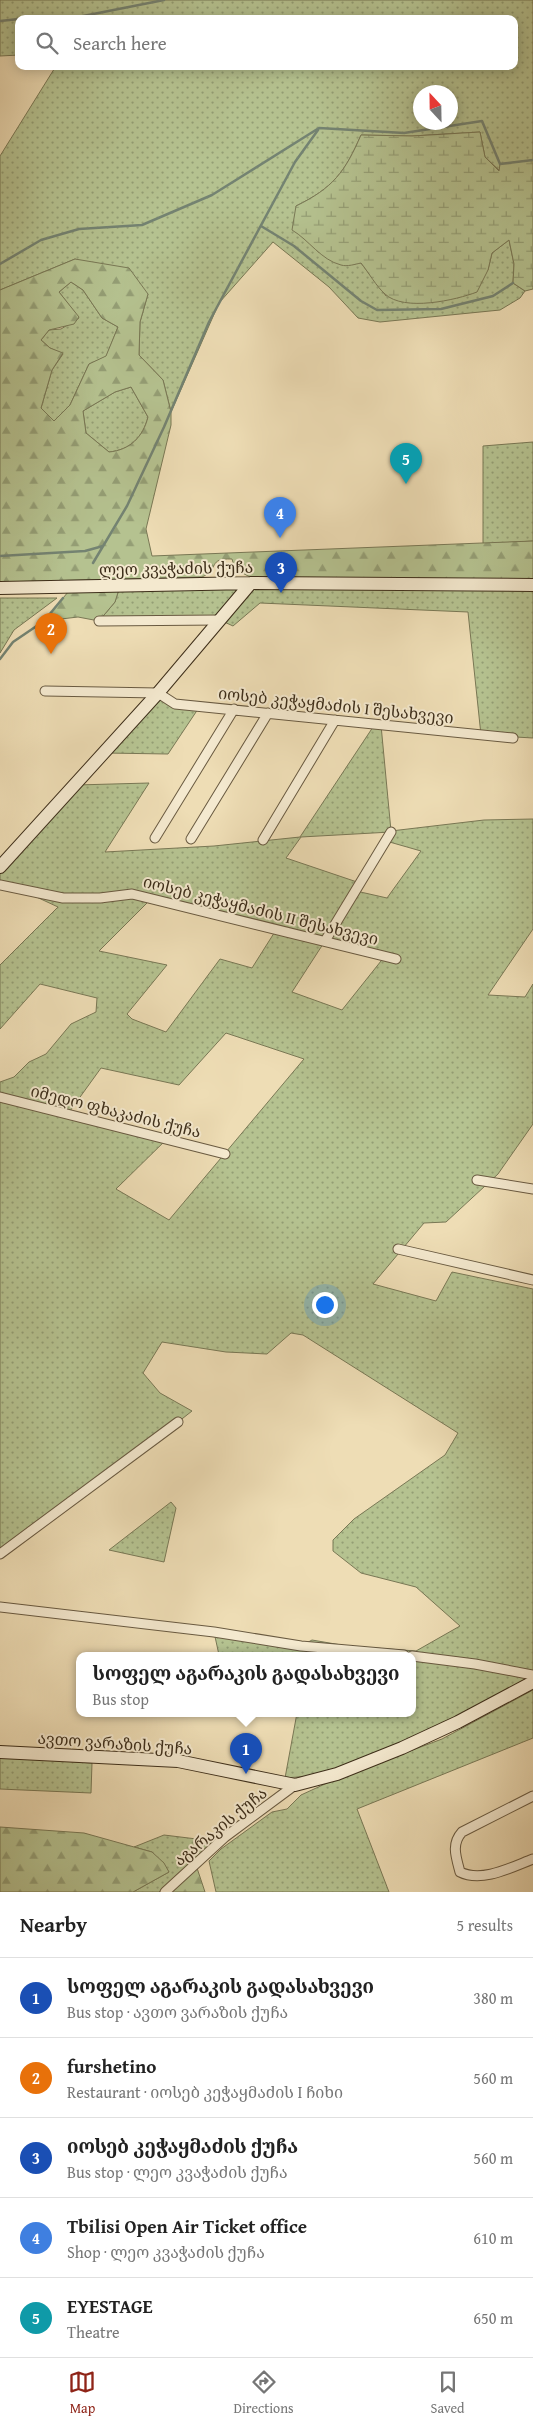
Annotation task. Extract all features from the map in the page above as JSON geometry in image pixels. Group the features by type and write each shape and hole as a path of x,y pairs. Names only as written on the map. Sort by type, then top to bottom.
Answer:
{"street":[{"name":"ლეო კვაჭაძის ქუჩა","path":"0,588 251,583 533,584"},
{"path":"0,867 158,693 251,583"},
{"path":"99,621 220,620"},
{"path":"45,690 158,693"},
{"name":"იოსებ კეჭაყმაძის I შესახვევი","path":"158,693 175,704 513,738"},
{"path":"155,838 234,709"},
{"path":"191,839 268,713"},
{"path":"263,840 335,720"},
{"path":"325,941 391,832"},
{"name":"იოსებ კეჭაყმაძის II შესახვევი","path":"0,885 63,898 100,898 132,894 396,959"},
{"name":"იმედო ფხაკაძის ქუჩა","path":"0,1097 225,1154"},
{"path":"477,1180 533,1189"},
{"path":"398,1249 533,1280"},
{"path":"0,1554 178,1422"},
{"path":"0,1607 214,1632 301,1646 370,1652"},
{"path":"416,1657 475,1664 533,1675"},
{"name":"ავთო ვარაზის ქუჩა","path":"0,1752 178,1761 295,1785 337,1774 402,1748 458,1722 533,1682"},
{"name":"აგარაკის ქუჩა","path":"165,1892 224,1837 295,1785"},
{"path":"533,1796 462,1832 456,1839 454,1847 460,1872 468,1876 486,1875 533,1859"}],"green space":[{"path":"0,0 533,0 533,160 500,164 500,171 485,157 480,132 412,136 361,135 349,159 336,178 320,193 296,206 307,239 318,252 361,263 386,296 488,270 492,253 509,240 514,264 513,283 525,291 520,298 500,310 380,322 358,318 329,287 273,242 219,303 171,412 163,380 139,355 140,322 148,294 75,259 0,290 0,156 54,70 518,70 518,15 15,15 15,55 0,56"},
{"path":"480,132 485,157 499,171 500,164 533,160 533,289 525,291 513,283 514,264 509,240 492,253 488,270 477,292 430,303 404,302 385,294 361,263 346,266 327,259 292,230 296,206 320,193 336,178 349,159 361,135 412,136"},
{"path":"75,259 129,268 148,294 140,322 139,355 163,380 171,412 171,425 146,529 152,556 533,541 533,579 250,577 235,569 232,559 224,559 216,562 211,571 202,577 0,582 0,290","holes":["71,282 83,290 102,318 118,327 106,356 89,364 70,405 54,421 41,408 52,370 63,353 50,348 41,340 49,330 74,324 79,317 59,292","131,387 148,417 146,424 139,436 129,445 109,452 86,433 83,411 115,392"]},
{"path":"71,282 83,290 102,318 118,327 106,357 89,364 70,405 54,421 41,408 52,370 63,354 50,348 41,340 49,330 61,329 79,318 59,292"},
{"path":"131,387 148,417 146,424 139,436 129,445 109,452 86,433 83,411 115,392"},
{"path":"533,442 533,541 483,544 483,446"},
{"path":"533,585 533,738 481,735 468,612 260,603 233,626 220,620 99,621 115,602 120,586"},
{"path":"73,586 120,586 115,602 99,621 78,617 44,621"},
{"path":"0,598 57,598 14,630 0,653"},
{"path":"158,693 175,704 200,706 168,754 105,753"},
{"path":"375,724 381,725 391,831 484,820 533,819 533,929 488,995 525,997 533,984 533,1124 498,1174 446,1222 424,1223 373,1284 436,1301 452,1272 533,1289 533,1683 337,1774 285,1778 296,1717 416,1717 416,1652 218,1652 214,1632 301,1646 312,1640 347,1646 416,1651 460,1626 416,1587 361,1573 333,1551 333,1540 354,1519 445,1455 458,1433 303,1335 291,1333 267,1354 226,1352 162,1342 143,1373 160,1393 192,1411 145,1448 0,1551 0,1082 14,1077 29,1062 46,1054 71,1024 96,1012 97,998 40,984 0,1029 0,965 58,907 0,880 0,867 76,785 149,783 105,852 214,846 300,837","holes":["391,832 386,841 421,851 387,898 356,891 360,883 286,858 301,837","151,899 276,930 252,968 220,959 166,1032 132,1019 127,1014 167,965 99,951","325,941 385,956 342,1010 292,992","226,1033 304,1059 169,1220 116,1189 170,1136 70,1111 101,1068 179,1085"]},
{"path":"171,1502 176,1508 164,1562 109,1550"},
{"path":"533,1690 533,1738 357,1809 389,1892 216,1892 209,1861 221,1849 272,1812 287,1809 301,1795 338,1778 442,1739"},
{"path":"0,1757 92,1763 91,1793 0,1789"},
{"path":"0,1827 84,1833 152,1852 164,1863 169,1872 133,1892 0,1892"},
{"path":"164,1835 213,1841 159,1892 133,1892 169,1872 152,1852 134,1847"},
{"path":"197,1868 205,1892 170,1892"}],"waterway":[{"path":"88,15 164,0"},
{"path":"0,21 15,19"},
{"path":"0,264 41,240 79,229 142,225 212,195 319,128 404,133 482,121 500,164 533,160"},
{"path":"93,563 127,506 164,427 209,322 295,162 318,130"},
{"path":"261,226 294,246 361,301 377,310 441,309 493,296 513,283"},
{"path":"0,556 85,551 103,546"},
{"path":"0,659 13,642 44,621 63,598"}],"place":[{"name":"EYESTAGE","path":"406,484"},
{"name":"Tbilisi Open Air Ticket office","path":"280,538"},
{"name":"იოსებ კეჭაყმაძის ქუჩა","path":"281,593"},
{"name":"furshetino","path":"51,654"},
{"name":"სოფელ აგარაკის გადასახვევი","path":"246,1774"}]}
